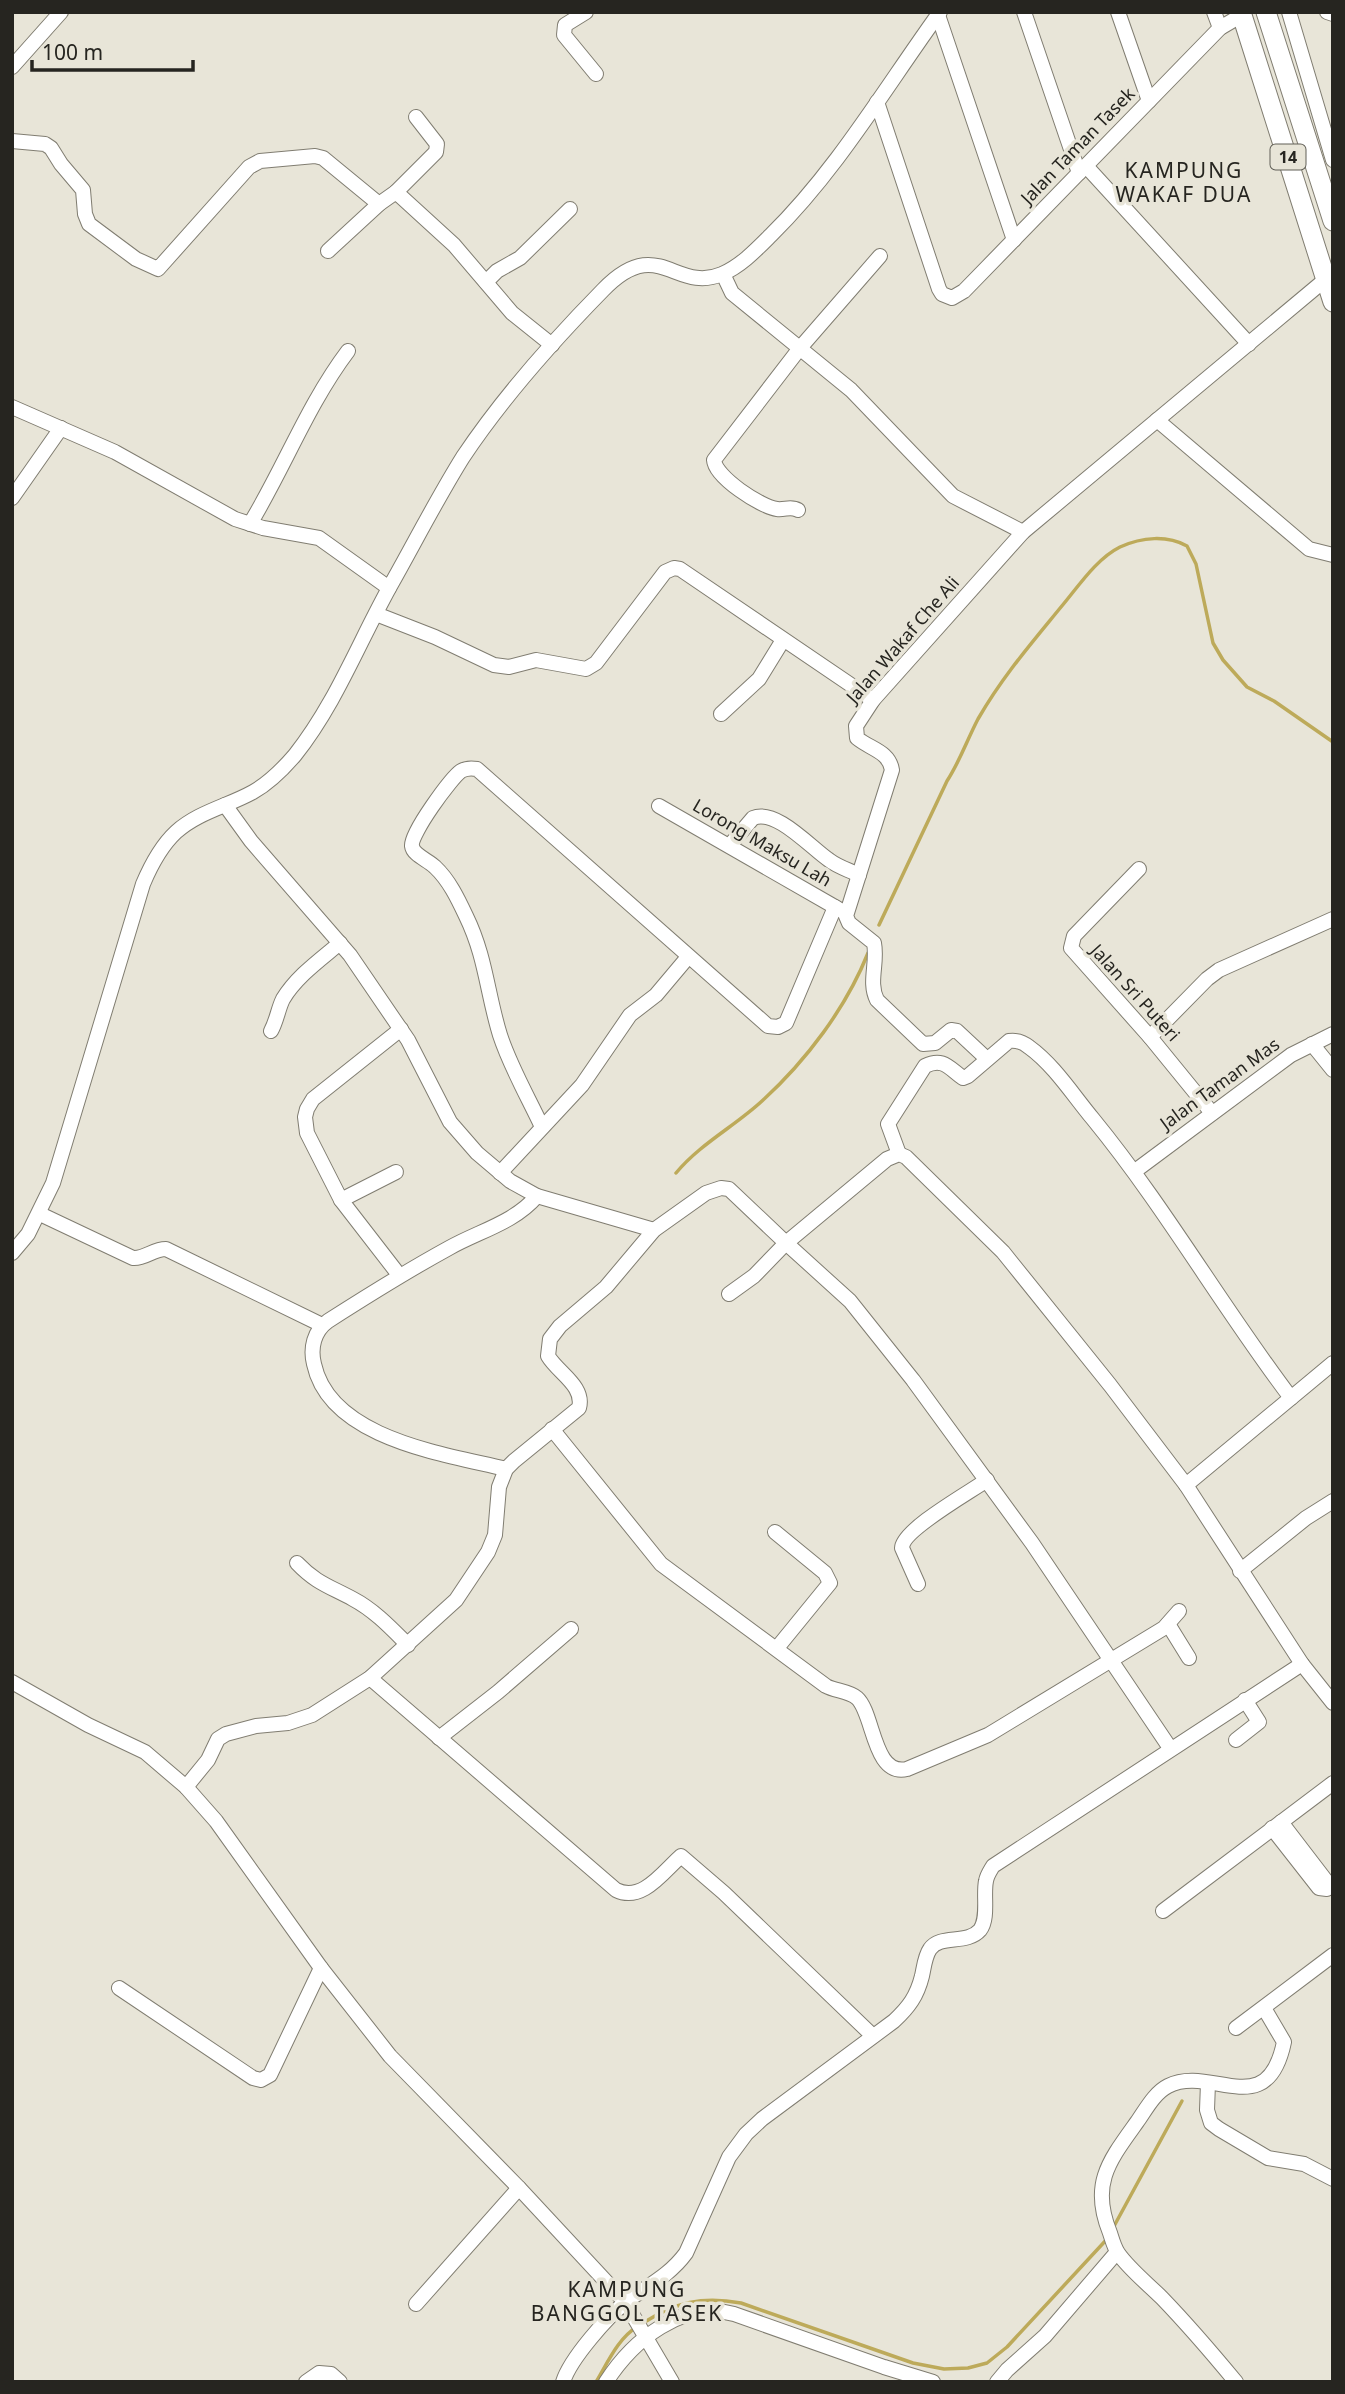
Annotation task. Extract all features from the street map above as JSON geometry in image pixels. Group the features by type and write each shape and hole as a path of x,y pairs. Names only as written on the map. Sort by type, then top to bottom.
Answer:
{"highway":[{"name":"14","path":"1266,12 1333,221"},
{"name":"14","path":"1242,13 1333,302"}],"street":[{"path":"12,67 61,12"},
{"path":"586,12 565,25 564,36 596,74"},
{"path":"1024,12 1082,170 1249,344"},
{"path":"1118,12 1149,101"},
{"path":"1214,12 1220,29"},
{"path":"1289,12 1333,160"},
{"path":"1327,12 1333,14"},
{"name":"Jalan Taman Tasek","path":"877,102 939,289 942,294 952,299 964,291 1220,29 1242,13"},
{"path":"12,1253 28,1234 40,1213 65,1151 142,884 151,864 177,831 193,820 254,792 293,757 340,685 389,589 464,457 505,400 604,288 628,268 649,264 705,278 723,274 759,247 822,178 939,14"},
{"path":"939,14 1014,240"},
{"path":"328,251 396,192 438,148 416,117"},
{"path":"12,141 51,148 83,190 85,214 89,224 136,259 158,269 248,167 260,161 315,156 323,158 379,204"},
{"path":"396,192 454,245 512,313 552,345"},
{"path":"486,282 497,271 520,258 569,209"},
{"path":"799,510 775,509 758,501 723,478 715,467 714,460 800,348 880,256"},
{"path":"723,274 733,293 851,390 953,496 1023,532"},
{"name":"Jalan Wakaf Che Ali","path":"542,1127 501,1037 475,935 450,885 412,846 412,836 419,824 460,772 477,769 768,1026 778,1027 786,1023 859,875 892,770 890,759 859,740 855,733 856,726 873,700 1023,532 1326,279"},
{"path":"250,524 270,492 331,373 348,351"},
{"path":"12,407 115,453 235,519 318,538 389,589"},
{"path":"1157,420 1309,549 1333,555"},
{"path":"12,498 61,428"},
{"path":"376,614 435,637 494,665 509,667 536,660 586,669 596,663 665,572 674,568 680,569 873,700"},
{"path":"721,714 759,679 783,640"},
{"path":"225,805 251,841 340,943 401,1029 458,1133 500,1173 537,1196 654,1230"},
{"name":"Lorong Maksu Lah","path":"659,806 841,910"},
{"path":"730,845 753,818 766,816 793,831 834,864 859,875"},
{"name":"Jalan Sri Puteri","path":"1139,869 1074,936 1071,948 1150,1037 1212,1113"},
{"path":"841,910 849,923 874,943 877,959 873,986 877,1000 923,1044 935,1043 951,1030 957,1031 987,1059"},
{"path":"1150,1037 1206,979 1333,919"},
{"path":"271,1031 278,1019 279,1007 296,982 340,943"},
{"path":"500,1173 582,1085 630,1015 656,995 688,957"},
{"path":"399,1275 341,1200 306,1126 307,1109 313,1099 401,1029"},
{"name":"Jalan Taman Mas","path":"1135,1171 1291,1055 1333,1034"},
{"path":"899,1154 888,1124 925,1066 933,1062 945,1062 963,1078 1009,1041 1027,1045 1049,1066 1135,1171 1254,1349 1291,1398"},
{"path":"1312,1044 1333,1070"},
{"path":"729,1294 754,1276 786,1243 887,1159 899,1154 906,1157 1003,1252 1110,1385 1186,1485 1302,1664 1333,1703"},
{"path":"341,1200 396,1172"},
{"path":"186,1787 208,1760 218,1739 226,1734 256,1726 288,1723 312,1715 370,1678 456,1600 488,1552 495,1535 499,1487 506,1469 579,1408 581,1401 577,1389 548,1356 550,1339 560,1326 606,1287 654,1230 706,1193 721,1188 729,1189 850,1301 869,1322 987,1480 1170,1748"},
{"path":"506,1469 412,1446 378,1434 341,1408 325,1392 316,1374 312,1356 313,1341 322,1325 399,1275 464,1239 511,1219 537,1196"},
{"path":"40,1213 133,1258 142,1257 158,1249 166,1249 322,1325"},
{"path":"1186,1485 1333,1363"},
{"path":"552,1429 661,1564 826,1686 855,1696 862,1705 889,1766 900,1770 978,1741 1168,1624 1179,1611"},
{"path":"918,1584 902,1548 906,1537 987,1480"},
{"path":"1240,1571 1306,1518 1333,1501"},
{"path":"775,1532 825,1573 830,1583 777,1648"},
{"path":"298,1563 313,1579 374,1613 408,1645"},
{"path":"1168,1624 1189,1658"},
{"path":"439,1738 571,1629"},
{"path":"563,2382 584,2346 627,2304 670,2272 681,2259 729,2157 746,2134 910,2006 919,1990 928,1953 933,1946 939,1942 969,1937 980,1929 986,1878 993,1866 1302,1664"},
{"path":"370,1678 616,1890 635,1895 641,1892 681,1856 724,1893 873,2036"},
{"path":"12,1682 88,1725 145,1752 186,1787 390,2056 627,2304 672,2382"},
{"path":"1236,1740 1259,1723 1245,1700"},
{"path":"1163,1911 1333,1783"},
{"path":"1236,2028 1333,1955"},
{"path":"119,1988 253,2078 261,2080 270,2075 321,1968"},
{"path":"1236,2382 1179,2316 1117,2252 1104,2220 1101,2191 1103,2176 1110,2159 1157,2095 1168,2086 1183,2082 1241,2088 1261,2083 1273,2071 1281,2056 1284,2042 1264,2008"},
{"path":"1208,2083 1207,2110 1211,2123 1268,2158 1304,2164 1333,2179"},
{"path":"416,2304 519,2188"},
{"path":"998,2382 1007,2370 1045,2336 1117,2252"},
{"path":"606,2382 645,2334 698,2311 714,2310 734,2314 933,2382"},
{"path":"306,2382 319,2373 331,2375 340,2382"}],"waterway":[{"path":"879,925 987,703 1017,661 1088,574 1120,547 1154,539 1171,540 1187,546 1196,564 1213,643 1223,660 1247,687 1274,701 1333,742"},
{"path":"676,1173 696,1153 762,1101 794,1069 836,1013 868,953"},
{"path":"1113,2228 1182,2101"},
{"path":"643,2323 690,2302 727,2301 741,2303 913,2363 944,2369 968,2368 987,2363 1007,2347 1108,2238"},
{"path":"596,2382 619,2344 637,2327"}],"district":[{"name":"KAMPUNG WAKAF DUA","path":"1184,183"},
{"name":"KAMPUNG BANGGOL TASEK","path":"627,2302"}]}
